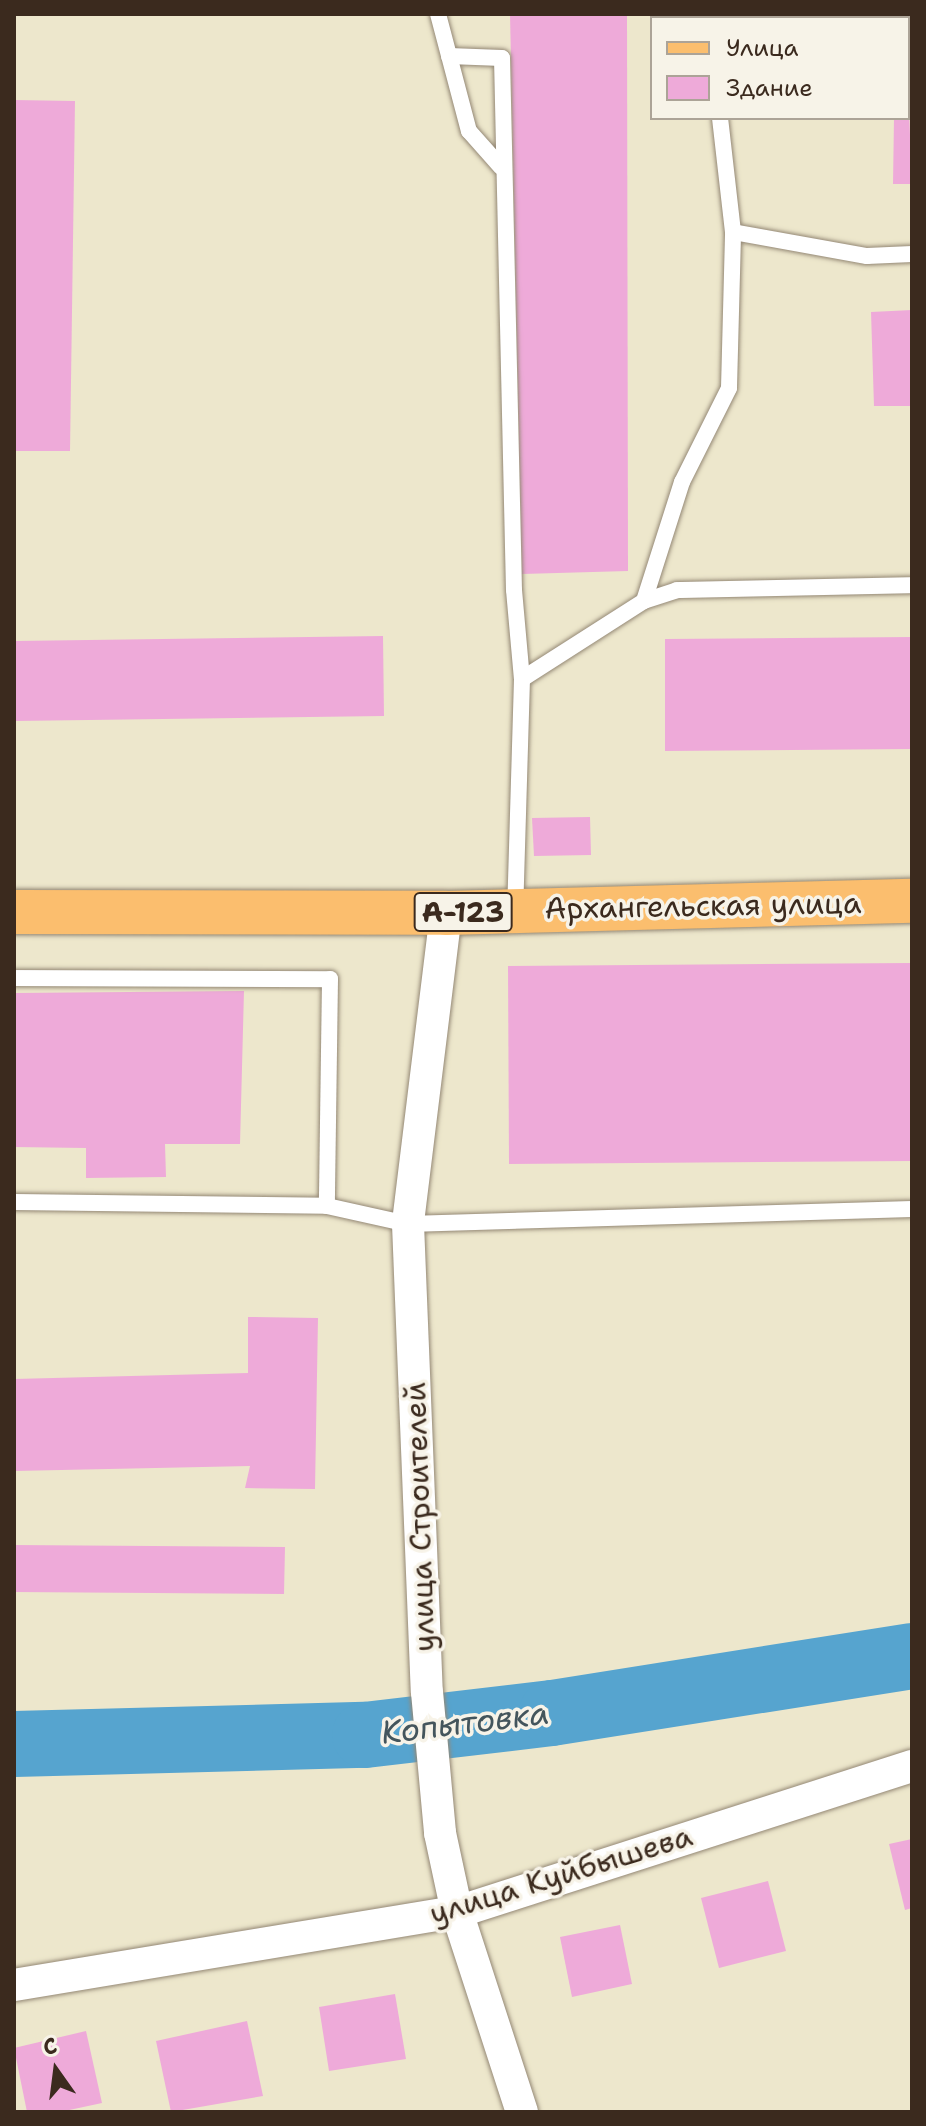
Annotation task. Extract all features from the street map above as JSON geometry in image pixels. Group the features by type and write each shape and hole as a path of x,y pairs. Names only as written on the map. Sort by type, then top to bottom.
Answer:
{"main road":[{"name":"Архангельская улица","path":"14,912 446,913 912,901"}],"street":[{"name":"улица Строителей","path":"446,913 408,1224 427,1692 440,1833 457,1912 522,2112"},
{"name":"улица Куйбышева","path":"14,1985 457,1912 912,1766"}],"lane":[{"path":"438,14 469,131 501,167"},
{"path":"449,56 502,58 501,167 514,590 522,679 515,911"},
{"path":"644,601 682,482 729,388 733,232 720,120"},
{"path":"733,232 867,256 912,254"},
{"path":"522,679 644,601 677,590 912,585"},
{"path":"14,978 330,979 327,1206"},
{"path":"14,1202 327,1206 408,1224 912,1209"}],"building":[{"path":"510,14 627,14 628,571 522,574"},
{"path":"14,100 75,101 70,451 14,451"},
{"path":"894,120 909,120 912,184 893,184"},
{"path":"912,310 912,406 874,406 871,312"},
{"path":"383,636 384,716 14,721 14,641"},
{"path":"912,637 912,749 665,751 665,639"},
{"path":"590,817 591,855 534,856 532,818"},
{"path":"912,963 912,1161 509,1164 508,966"},
{"path":"244,991 240,1144 165,1144 166,1177 86,1178 86,1148 14,1147 14,993"},
{"path":"248,1317 318,1318 315,1489 245,1488 250,1466 14,1471 14,1379 248,1373"},
{"path":"14,1545 285,1547 284,1594 14,1592"},
{"path":"912,1839 912,1908 905,1910 889,1844"},
{"path":"768,1881 786,1951 719,1968 701,1898"},
{"path":"620,1925 632,1984 572,1997 560,1937"},
{"path":"395,1994 406,2059 329,2071 319,2007"},
{"path":"247,2021 263,2096 171,2112 156,2041"},
{"path":"86,2031 102,2103 60,2112 27,2112 14,2048"}],"waterway":[{"name":"Копытовка","path":"14,1744 365,1735 552,1713 912,1656"}]}
